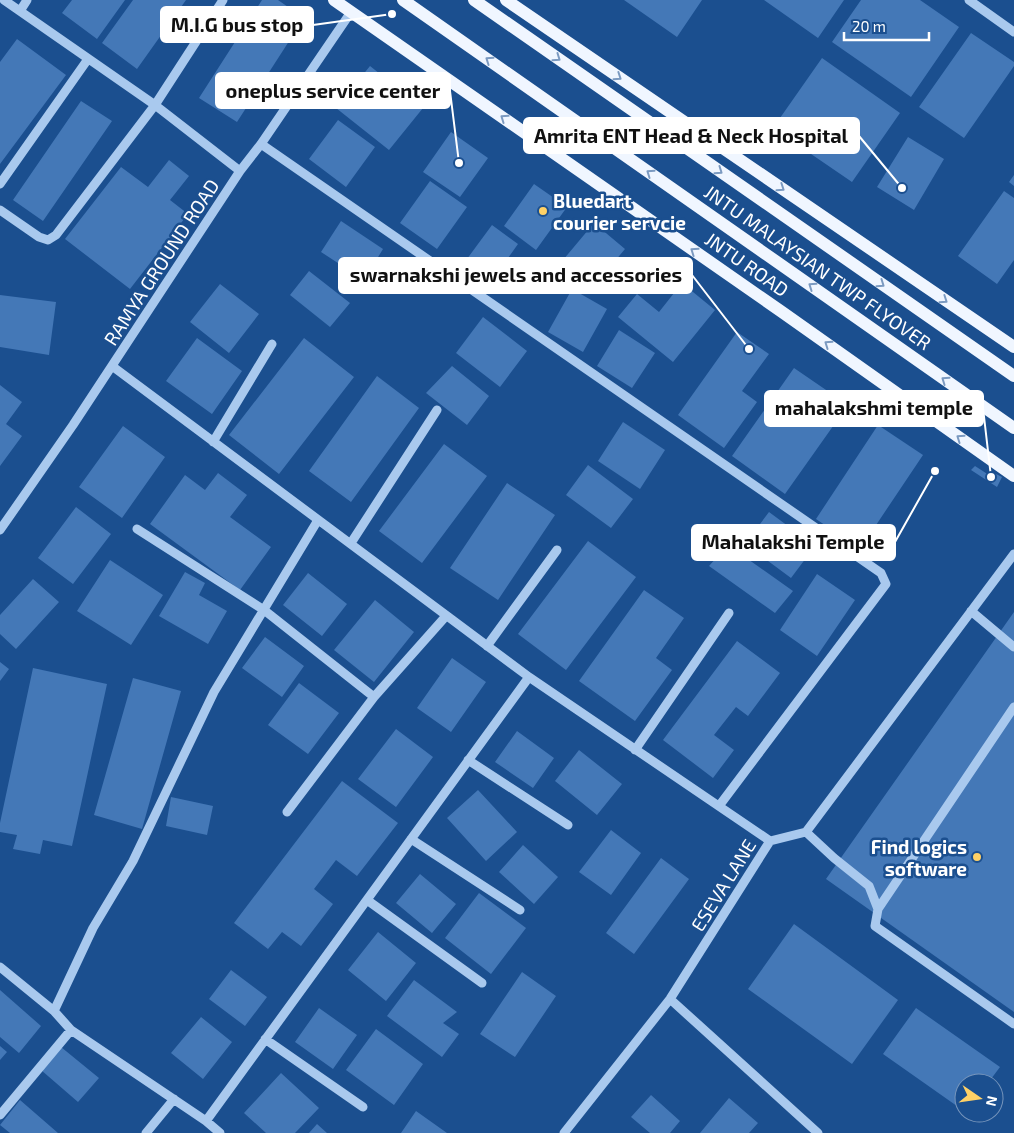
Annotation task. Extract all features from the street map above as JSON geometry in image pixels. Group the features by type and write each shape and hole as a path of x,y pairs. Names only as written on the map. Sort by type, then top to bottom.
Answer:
{"main road":[{"name":"JNTU ROAD","path":"334,0 1014,476"},
{"name":"JNTU MALAYSIAN TWP FLYOVER","path":"403,0 1014,428"},
{"name":"JNTU MALAYSIAN TWP FLYOVER","path":"474,0 1014,376"},
{"path":"506,0 1014,347"}],"street":[{"path":"4,0 155,105 240,171"},
{"path":"20,11 27,0"},
{"path":"0,210 39,237 48,240 56,235 155,105 223,0"},
{"path":"969,0 1014,32"},
{"name":"RAMYA GROUND ROAD","path":"0,530 112,366 240,171 261,144 351,12"},
{"path":"0,184 88,59"},
{"path":"261,144 881,573 886,584 718,806"},
{"path":"213,442 272,344"},
{"path":"112,366 318,520 352,543 529,677 770,841"},
{"path":"352,543 437,410"},
{"path":"54,1011 93,928 133,861 214,692 318,520"},
{"path":"137,529 264,610 374,697"},
{"path":"488,646 557,550"},
{"path":"878,909 869,886 834,858 806,832 1014,554"},
{"path":"971,611 1014,647"},
{"path":"635,750 729,613"},
{"path":"287,812 374,697 446,616"},
{"path":"206,1121 529,677"},
{"path":"1014,707 878,909 875,926 1014,1024"},
{"path":"468,760 568,825"},
{"name":"ESEVA LANE","path":"564,1133 670,999 770,841 806,832"},
{"path":"411,839 520,910"},
{"path":"367,900 482,983"},
{"path":"0,967 54,1011 71,1030 206,1121 220,1133"},
{"path":"670,999 818,1133"},
{"path":"0,1114 71,1030"},
{"path":"266,1039 363,1107"},
{"path":"146,1133 174,1099"}],"building":[{"path":"72,0 125,0 97,39 62,13"},
{"path":"133,0 186,0 137,69 102,43"},
{"path":"262,0 278,0 304,18 237,122 199,98"},
{"path":"624,0 702,0 677,37"},
{"path":"764,0 844,0 818,38"},
{"path":"861,0 920,0 959,27 911,97 832,42"},
{"path":"971,33 1014,62 1014,66 964,138 919,107"},
{"path":"17,39 66,75 0,164 0,62"},
{"path":"822,58 900,113 852,182 773,128"},
{"path":"370,66 423,108 389,150 336,108"},
{"path":"81,101 112,121 43,221 13,200"},
{"path":"338,120 375,147 346,187 309,159"},
{"path":"451,132 488,158 460,197 423,172"},
{"path":"908,137 944,159 914,210 877,187"},
{"path":"169,160 189,176 170,200 188,214 130,289 65,239 121,167 148,187"},
{"path":"1014,175 1014,186 1009,182"},
{"path":"430,181 467,207 437,249 400,223"},
{"path":"534,184 567,207 536,250 504,226"},
{"path":"1004,191 1014,198 1014,260 997,284 958,256"},
{"path":"341,221 383,249 364,280 321,252"},
{"path":"594,223 625,249 589,292 558,266"},
{"path":"492,225 518,244 491,282 464,263"},
{"path":"309,271 350,303 330,327 290,295"},
{"path":"682,283 715,310 673,362 618,317 637,294 659,312"},
{"path":"220,284 259,314 229,353 190,322"},
{"path":"572,289 607,309 583,352 548,332"},
{"path":"0,295 56,302 49,355 0,347"},
{"path":"483,317 527,351 500,387 456,353"},
{"path":"619,330 655,353 632,388 597,366"},
{"path":"737,332 769,354 742,391 757,402 724,448 678,415"},
{"path":"197,338 242,371 212,414 166,381"},
{"path":"304,338 354,377 279,474 229,435"},
{"path":"452,366 489,396 467,425 426,393"},
{"path":"794,368 848,405 785,494 732,456"},
{"path":"377,376 419,408 351,502 309,471"},
{"path":"0,385 22,402 6,424 22,436 0,466"},
{"path":"623,422 665,450 640,489 598,461"},
{"path":"878,425 923,455 860,549 816,519"},
{"path":"123,426 165,457 122,518 79,487"},
{"path":"444,444 487,476 422,563 379,531"},
{"path":"588,465 633,499 611,528 566,495"},
{"path":"975,466 992,477 994,473 1002,477 997,487 971,470"},
{"path":"218,473 247,495 230,517 271,547 240,590 150,524 185,475 205,490"},
{"path":"507,483 555,515 498,600 450,568"},
{"path":"76,507 111,534 73,584 38,558"},
{"path":"769,512 815,546 791,578 745,544"},
{"path":"588,541 636,577 566,670 518,634"},
{"path":"728,545 793,591 775,613 709,566"},
{"path":"110,560 163,595 131,645 77,611"},
{"path":"185,572 205,583 199,595 227,611 208,644 159,616"},
{"path":"308,573 347,604 322,636 283,605"},
{"path":"817,574 855,600 817,656 780,630"},
{"path":"33,579 59,602 16,649 0,634 0,615"},
{"path":"644,590 684,618 656,658 672,670 635,721 579,681"},
{"path":"375,600 414,632 374,682 334,650"},
{"path":"1014,612 1014,1012 826,879"},
{"path":"265,637 304,666 282,697 242,668"},
{"path":"737,641 780,673 748,716 736,707 714,735 734,750 713,778 663,740"},
{"path":"452,658 486,682 451,732 417,708"},
{"path":"0,662 9,669 0,681"},
{"path":"33,668 107,684 72,846 43,840 40,854 13,849 17,835 0,832 0,823"},
{"path":"133,678 181,691 142,829 94,815"},
{"path":"299,683 339,713 308,754 268,725"},
{"path":"396,729 433,757 396,807 358,779"},
{"path":"517,731 554,758 533,788 495,762"},
{"path":"579,750 622,784 597,815 555,781"},
{"path":"342,781 398,823 357,876 336,860 314,889 333,904 301,946 282,932 268,949 234,923"},
{"path":"478,790 517,832 486,861 447,818"},
{"path":"171,797 213,806 207,835 166,826"},
{"path":"611,830 641,853 611,895 579,872"},
{"path":"523,845 558,877 534,904 499,872"},
{"path":"661,858 689,879 634,954 606,933"},
{"path":"420,874 456,904 432,933 396,903"},
{"path":"479,893 526,928 491,974 445,938"},
{"path":"794,924 898,1000 852,1064 748,989"},
{"path":"378,932 416,963 386,1001 348,970"},
{"path":"231,970 267,997 245,1026 209,999"},
{"path":"522,972 556,996 515,1057 480,1034"},
{"path":"414,980 457,1012 443,1023 459,1034 442,1057 387,1016"},
{"path":"0,990 41,1026 19,1053 0,1037"},
{"path":"319,1008 357,1035 333,1069 295,1042"},
{"path":"916,1008 1000,1067 996,1073 954,1073 954,1104 883,1054"},
{"path":"201,1017 232,1042 203,1079 171,1053"},
{"path":"376,1029 423,1064 394,1105 346,1070"},
{"path":"0,1046 7,1052 0,1060"},
{"path":"61,1047 99,1078 78,1102 41,1070"},
{"path":"281,1073 319,1108 295,1133 266,1133 244,1113"},
{"path":"651,1095 680,1121 670,1133 650,1133 631,1117"},
{"path":"729,1098 758,1123 749,1133 700,1133"},
{"path":"20,1100 58,1133 10,1133 0,1125"},
{"path":"416,1111 447,1133 401,1133"},
{"path":"317,1124 327,1133 309,1133"}],"place":[{"name":"M.I.G bus stop","path":"392,14"},
{"name":"oneplus service center","path":"459,163"},
{"name":"Amrita ENT Head & Neck Hospital","path":"902,188"},
{"name":"Bluedart courier servcie","path":"543,211"},
{"name":"swarnakshi jewels and accessories","path":"749,349"},
{"name":"Mahalakshi Temple","path":"935,471"},
{"name":"mahalakshmi temple","path":"991,477"},
{"name":"Find logics software","path":"977,857"}]}
